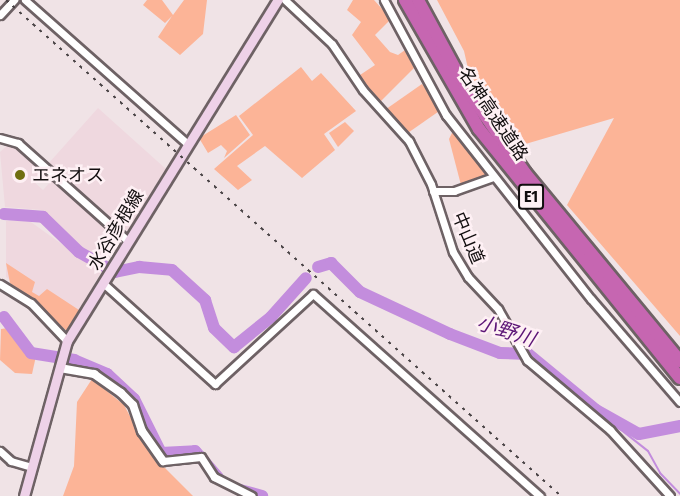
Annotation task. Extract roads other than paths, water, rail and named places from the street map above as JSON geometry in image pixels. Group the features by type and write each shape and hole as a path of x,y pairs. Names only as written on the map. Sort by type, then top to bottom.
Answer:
{"highway":[{"name":"名神高速道路","path":"405,0 479,129 680,378"},
{"name":"名神高速道路","path":"418,0 464,85 525,173 680,361"}],"main road":[{"name":"水谷彦根線","path":"24,496 67,341 278,0"}],"street":[{"path":"0,15 14,0"},
{"path":"25,0 188,144"},
{"name":"中山道","path":"285,0 332,44 363,90 409,141 433,191 453,252 468,277 498,309 523,353 610,430 670,496"},
{"path":"384,0 446,115 493,177 680,402"},
{"path":"0,138 18,143 128,241"},
{"path":"433,191 454,190 493,177"},
{"path":"103,283 216,384 314,294 540,496"},
{"path":"0,284 31,303 67,341"},
{"path":"62,362 94,374 121,393 133,405 142,431 163,461 201,457 214,477 252,496"},
{"path":"0,451 11,461 32,467"}],"waterway":[{"name":"小野川","path":"4,214 43,217 79,252 115,272 139,267 172,270 205,300 214,328 234,347 271,317 306,278"},
{"name":"小野川","path":"318,267 331,263 360,292 450,334 500,353 528,354 596,410 639,434 680,426"},
{"path":"4,317 31,353 74,360 107,374 134,399 161,453 195,451 218,477"},
{"path":"596,410 648,451 660,473 680,494"},
{"path":"240,490 262,496"}],"railway":[{"path":"6,0 561,496"}],"place":[{"name":"エネオス","path":"20,175"}]}
